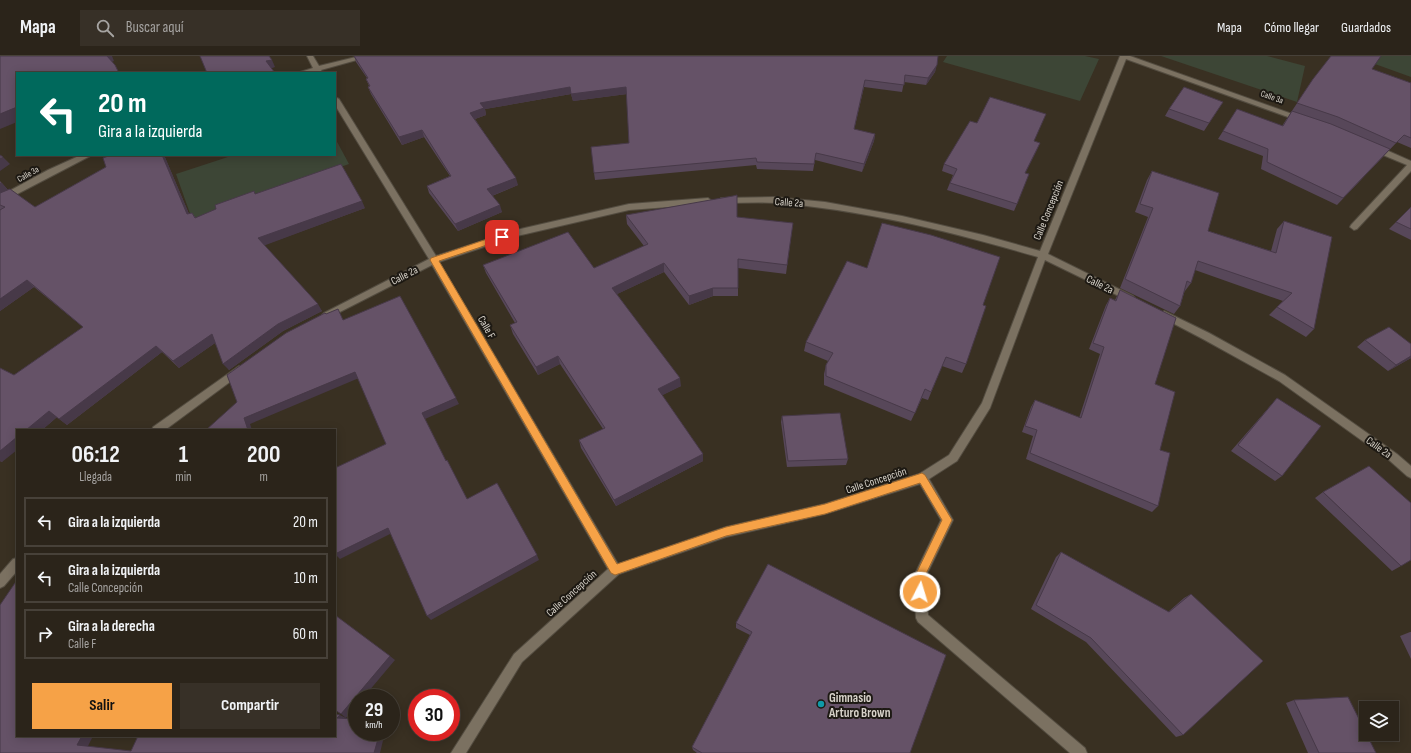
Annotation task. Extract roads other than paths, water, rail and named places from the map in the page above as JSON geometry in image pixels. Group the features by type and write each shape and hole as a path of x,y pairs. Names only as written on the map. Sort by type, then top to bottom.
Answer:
{"street":[{"path":"310,56 318,71 368,56"},
{"name":"Calle 3a","path":"1124,56 1307,120"},
{"name":"Calle Concepción","path":"458,753 518,658 615,570 726,532 825,509 922,478 953,458 986,405 1043,255 1124,56"},
{"name":"Calle F","path":"336,101 434,260 615,570"},
{"path":"1354,226 1411,165 1370,146"},
{"name":"Calle 3a","path":"0,200 51,172 86,156"},
{"name":"Calle 2a","path":"322,317 434,260 516,233 629,207 724,200 774,200 824,205 902,219 984,238 1043,255 1142,304"},
{"name":"Calle 2a","path":"1156,311 1206,336 1282,378 1393,457 1411,473"},
{"path":"158,429 250,362"},
{"path":"922,478 947,520 919,578 922,618 1080,753"},
{"path":"0,582 16,564"}],"place":[{"name":"Gimnasio Arturo Brown","path":"821,704"}]}
